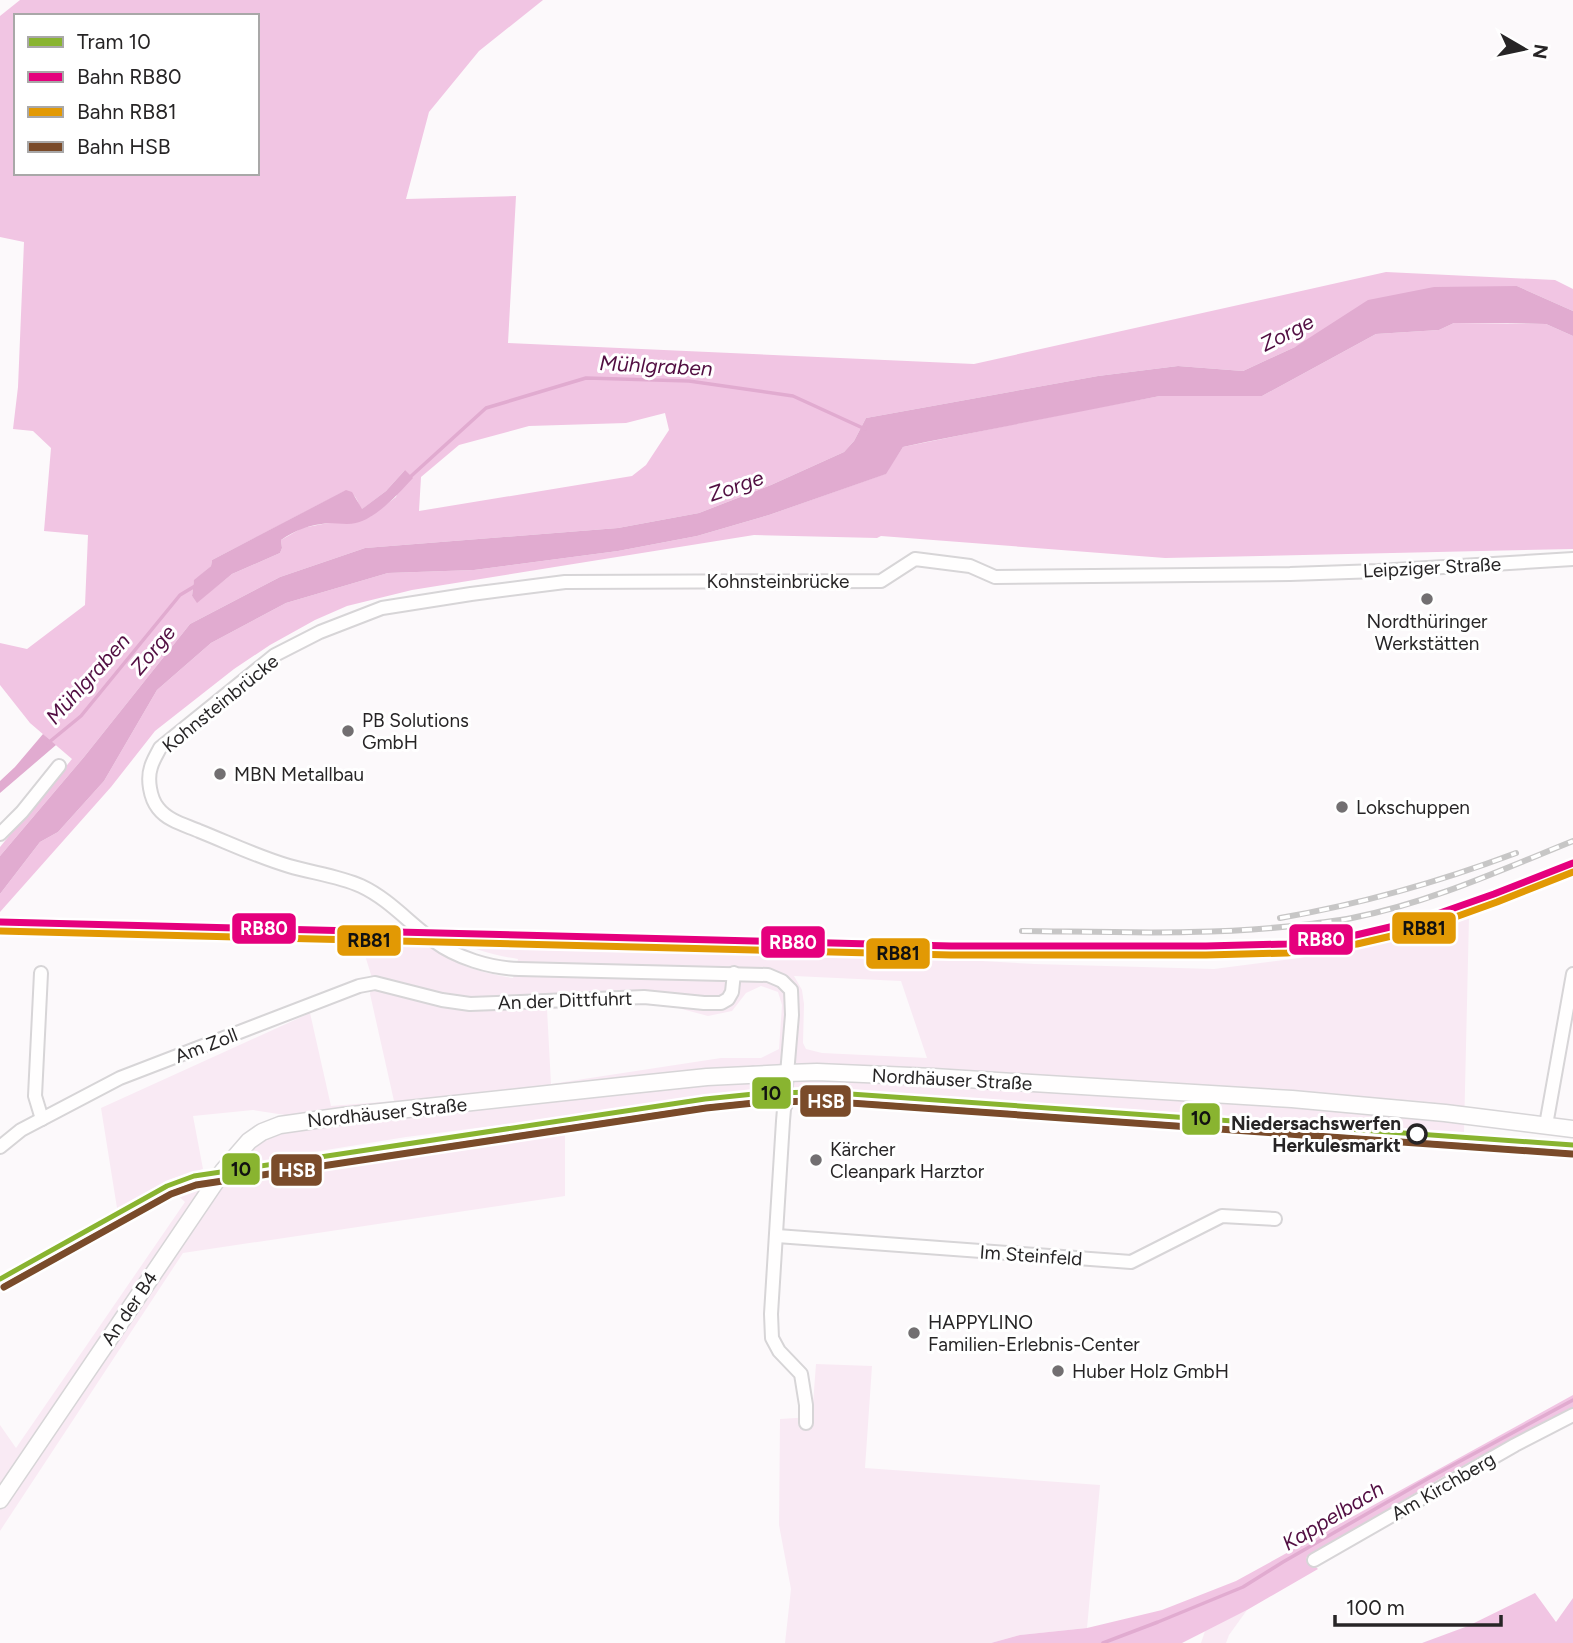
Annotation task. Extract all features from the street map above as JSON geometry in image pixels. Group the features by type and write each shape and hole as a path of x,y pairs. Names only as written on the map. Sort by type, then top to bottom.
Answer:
{"main road":[{"name":"Nordhäuser Straße","path":"223,1171 249,1141 280,1125 751,1074 817,1072 1292,1099 1445,1112 1573,1129"},
{"path":"751,1074 777,1088 784,1105"},
{"name":"An der B4","path":"0,1500 223,1171"}],"street":[{"name":"Kohnsteinbrücke","path":"787,1073 792,1015 791,990 782,981 768,975 519,969 478,962 435,942 384,900 360,886 266,858 167,817 157,807 153,797 150,768 160,748 275,655 320,632 382,608 565,582 881,581 915,559 970,566 995,577 1290,574"},
{"name":"Leipziger Straße","path":"1290,574 1573,559"},
{"path":"0,834 59,766"},
{"path":"41,973 35,1096 43,1119"},
{"name":"An der Dittfuhrt","path":"375,984 442,1000 470,1003 644,998 721,1003 728,999 732,992 734,973"},
{"path":"1546,1125 1573,974"},
{"name":"Am Zoll","path":"0,1147 21,1130 120,1078 359,986 375,984"},
{"path":"787,1073 771,1314 772,1338 779,1351 801,1374 806,1423"},
{"name":"Im Steinfeld","path":"777,1236 1131,1262 1222,1216 1275,1219"},
{"name":"Am Kirchberg","path":"1314,1560 1515,1445 1573,1415"}],"shaded area":[{"path":"20,0 543,0 479,51 429,112 406,199 516,196 508,343 974,364 1386,272 1555,280 1573,289 1573,311 1517,286 1295,347 1243,371 1178,366 1098,376 866,418 854,441 844,452 771,485 699,513 618,528 365,548 280,577 190,624 84,757 0,856 0,847 72,759 30,723 0,685 0,643 27,649 85,605 88,535 44,531 51,448 33,431 13,429 18,387 24,242 0,237 0,16","holes":["665,413 669,430 646,465 632,476 419,511 421,477 459,445 529,426 626,423","405,470 396,497 371,516 355,523 328,523 302,528 281,540 280,553 232,574 197,602 192,596 194,581 211,566 212,560 345,491 354,495 361,510 386,491"]},
{"path":"1517,286 1573,311 1573,336 1546,324 1507,323 1454,323 1439,330 1376,334 1262,396 1160,396 903,447 886,474 769,515 697,536 618,551 474,570 388,573 286,603 211,643 157,690 104,781 58,832 40,842 0,894 0,856 84,757 190,624 280,577 365,548 618,528 699,513 771,485 844,452 854,441 866,418 1098,376 1178,366 1243,371 1295,347 1368,300 1434,287"},
{"path":"1454,323 1546,324 1573,336 1573,549 1165,558 881,536 754,535 412,590 347,606 315,620 234,669 155,731 111,787 0,912 0,894 40,842 58,832 104,781 157,690 211,643 286,603 388,573 474,570 618,551 697,536 769,515 885,474 903,447 1160,396 1262,396 1376,334 1439,330"},
{"path":"405,470 413,478 387,505 372,516 356,523 328,523 297,531 281,540 280,553 232,574 197,603 192,596 194,580 211,566 212,560 346,490 352,492 362,509 386,491"},
{"path":"43,734 56,745 0,793 0,781"},
{"path":"1469,917 1464,1132 797,1087 729,1093 406,1137 215,1168 256,1125 285,1115 253,1110 193,1116 203,1169 168,1180 117,1208 101,1108 310,1013 331,1106 394,1101 370,994 372,978 360,939 417,937 462,965 513,978 518,959 480,950 445,935 786,947 856,954 1035,964 1214,969 1300,958 1380,941","holes":["794,976 901,981 927,1058 822,1053 806,1049 803,1043 802,990","761,986 778,992 782,1005 779,1049 761,1058 721,1058 551,1084 547,1009 643,1003 663,1004 708,1016 732,1011 746,993"]},
{"path":"565,1128 565,1196 183,1253 0,1531 0,1425 16,1448 185,1202 172,1190 207,1178"},
{"path":"816,1364 872,1366 865,1468 1100,1485 1087,1628 1020,1635 991,1643 785,1643 791,1589 779,1525 780,1419 812,1417"},
{"path":"1573,1395 1573,1409 1551,1418 1446,1475 1306,1558 1318,1569 1182,1643 991,1643 1020,1635 1087,1628 1162,1610 1236,1581"},
{"path":"1535,1593 1556,1622 1573,1598 1573,1643 1422,1643 1468,1626"},
{"path":"1247,1610 1226,1643 1201,1643 1205,1631"}],"waterway":[{"name":"Mühlgraben","path":"409,478 486,408 586,378 689,381 793,396 865,429"},
{"name":"Mühlgraben","path":"48,743 81,716 180,595 195,586"},
{"name":"Kappelbach","path":"1103,1643 1243,1587 1429,1478 1573,1400"}],"railway":[{"path":"1022,931 1202,932 1274,928 1342,920 1381,912 1437,895 1573,841"},
{"path":"1280,918 1400,891 1516,853"}],"tram line":[{"name":"10","path":"0,1279 167,1186 194,1176 705,1099 764,1093 822,1092 1573,1145"}],"rail line":[{"name":"RB80","path":"0,922 951,946 1287,944 1356,935 1420,920 1573,863"},
{"name":"RB81","path":"0,931 951,955 1287,953 1357,944 1422,929 1573,872"},
{"name":"HSB","path":"4,1287 171,1194 196,1185 706,1108 764,1102 822,1101 1572,1154"}],"place":[{"name":"Nordthüringer Werkstätten","path":"1427,599"},
{"name":"PB Solutions GmbH","path":"348,731"},
{"name":"MBN Metallbau","path":"220,774"},
{"name":"Lokschuppen","path":"1342,807"},
{"name":"Niedersachswerfen Herkulesmarkt","path":"1417,1134"},
{"name":"Kärcher Cleanpark Harztor","path":"816,1160"},
{"name":"HAPPYLINO Familien-Erlebnis-Center","path":"914,1333"},
{"name":"Huber Holz GmbH","path":"1058,1371"}],"water label":[{"name":"Zorge","path":"1287,333"},
{"name":"Zorge","path":"736,486"},
{"name":"Zorge","path":"153,650"}]}
